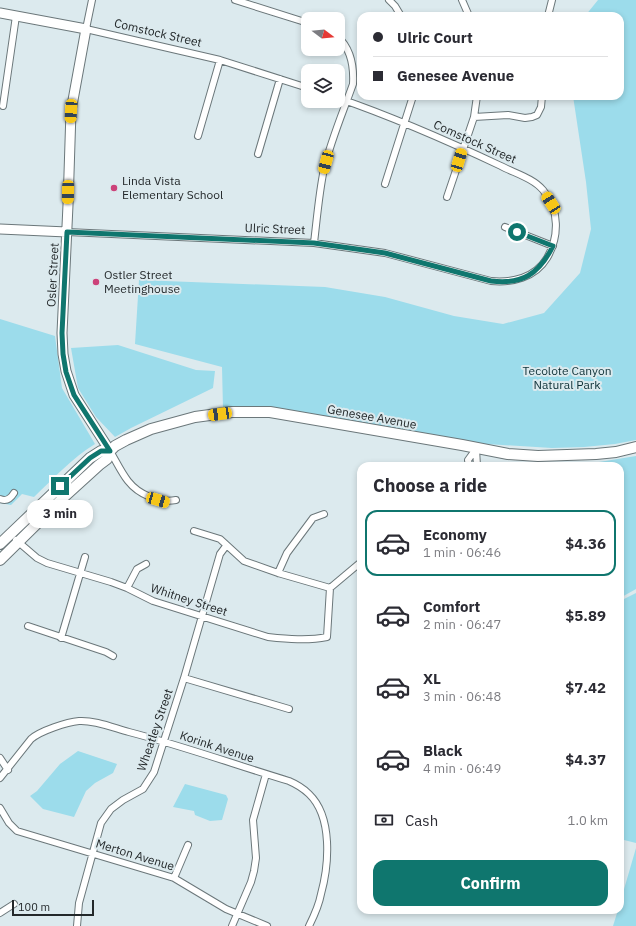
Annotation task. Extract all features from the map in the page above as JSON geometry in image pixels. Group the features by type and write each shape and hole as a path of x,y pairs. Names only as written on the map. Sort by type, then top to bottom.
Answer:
{"main road":[{"name":"Genesee Avenue","path":"0,560 66,495 99,464 107,459 110,451 115,446 151,429 194,417 232,412 270,412 508,454 538,456 616,452 636,447"},
{"name":"Genesee Avenue","path":"0,544 90,458 101,451 110,451"}],"street":[{"name":"Osler Street","path":"92,0 71,111 62,333 66,372 74,395 128,481 135,489 149,497 166,502 176,500"},
{"path":"235,0 301,22"},
{"path":"389,0 398,12"},
{"path":"462,0 467,12"},
{"path":"549,12 552,0"},
{"name":"Comstock Street","path":"0,14 86,28 220,60 301,86"},
{"path":"3,106 16,16"},
{"path":"314,243 324,170 353,84 354,72 351,57 345,45"},
{"path":"198,136 220,60"},
{"path":"258,154 280,79"},
{"path":"385,184 412,100"},
{"path":"447,197 474,117 476,100"},
{"path":"474,117 508,115 525,118 532,117 537,114 541,107 542,100"},
{"name":"Comstock Street","path":"347,101 463,148 532,181 543,190 551,203 556,217 556,232 553,246"},
{"path":"505,226 553,246"},
{"name":"Ulric Street","path":"0,229 314,243 385,253 491,281 503,282 518,280 533,273 546,260 553,246"},
{"path":"468,462 476,449"},
{"path":"476,449 477,462"},
{"path":"0,499 8,499 12,497 14,493"},
{"path":"278,573 287,553 313,518 324,514"},
{"path":"194,531 220,540 244,561 278,573 330,588 357,565"},
{"name":"Whitney Street","path":"10,535 37,558 47,563 80,572 127,588 153,601 268,637 317,639 327,636 330,588"},
{"name":"Wheatley Street","path":"77,926 79,903 102,823 111,809 143,789 151,779 184,678 220,554 226,546"},
{"path":"62,638 85,557"},
{"path":"127,588 138,569 146,564"},
{"path":"28,626 106,652 112,656"},
{"path":"184,678 289,709"},
{"name":"Korink Avenue","path":"0,778 8,770 31,739 37,734 78,721 91,722 164,742 289,781 310,794 323,817 326,834 326,869 321,895 309,926"},
{"path":"0,758 8,770"},
{"path":"232,926 251,882 254,871 256,858 253,820 266,774"},
{"name":"Merton Avenue","path":"0,808 9,823 17,831 174,878 226,909 267,926"},
{"path":"174,878 188,845"},
{"path":"0,913 14,904"}],"green space":[{"name":"Tecolote Canyon Natural Park","path":"598,0 636,0 636,440 584,447 552,448 455,442 223,409 222,367 135,344 139,280 325,287 385,297 454,316 503,324 544,313 580,273 591,229 586,182 574,100 624,100 624,12 588,12"},
{"path":"0,319 55,336 62,388 95,444 71,462 34,497 22,494 11,505 0,503"},
{"path":"118,345 196,370 215,371 213,388 115,437 96,417 78,388 71,348"},
{"path":"636,456 636,589 624,596 624,462 599,462"},
{"path":"636,593 636,843 624,840 624,599"},
{"path":"78,751 117,764 113,773 95,783 86,791 74,817 43,809 30,796 37,791 60,764"},
{"path":"185,784 226,795 228,799 222,820 210,821 195,815 194,811 173,807"},
{"path":"636,848 636,926 613,926 617,914 624,914 624,889"}],"place":[{"name":"Linda Vista Elementary School","path":"114,188"},
{"name":"Ostler Street Meetinghouse","path":"96,282"}],"route":[{"path":"60,486 90,458 101,451 110,451 74,395 66,372 62,333 67,232 314,243 349,247 385,253 491,281 503,282 518,280 533,273 546,260 553,246 517,232"}]}
